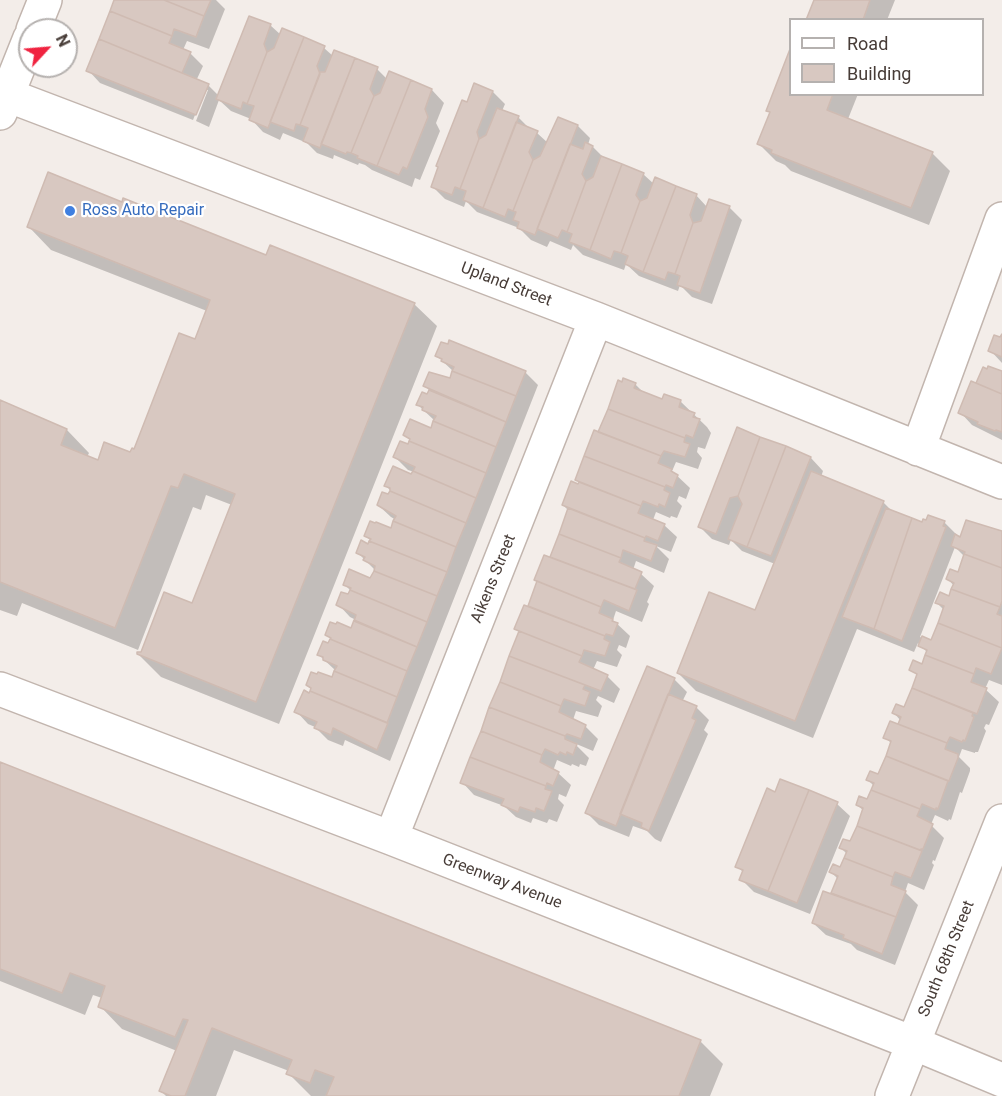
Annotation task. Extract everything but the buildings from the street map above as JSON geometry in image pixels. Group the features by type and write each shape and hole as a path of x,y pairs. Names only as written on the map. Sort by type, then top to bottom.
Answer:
{"street":[{"path":"38,18 45,0"},
{"path":"4,104 18,68"},
{"name":"Upland Street","path":"4,104 596,319 1002,482"},
{"path":"918,448 1002,219"},
{"name":"Aikens Street","path":"391,838 596,319"},
{"name":"Greenway Avenue","path":"0,689 391,838 1002,1080"},
{"name":"South 68th Street","path":"892,1096 1002,821"}],"place":[{"name":"Ross Auto Repair","path":"70,211"}]}
